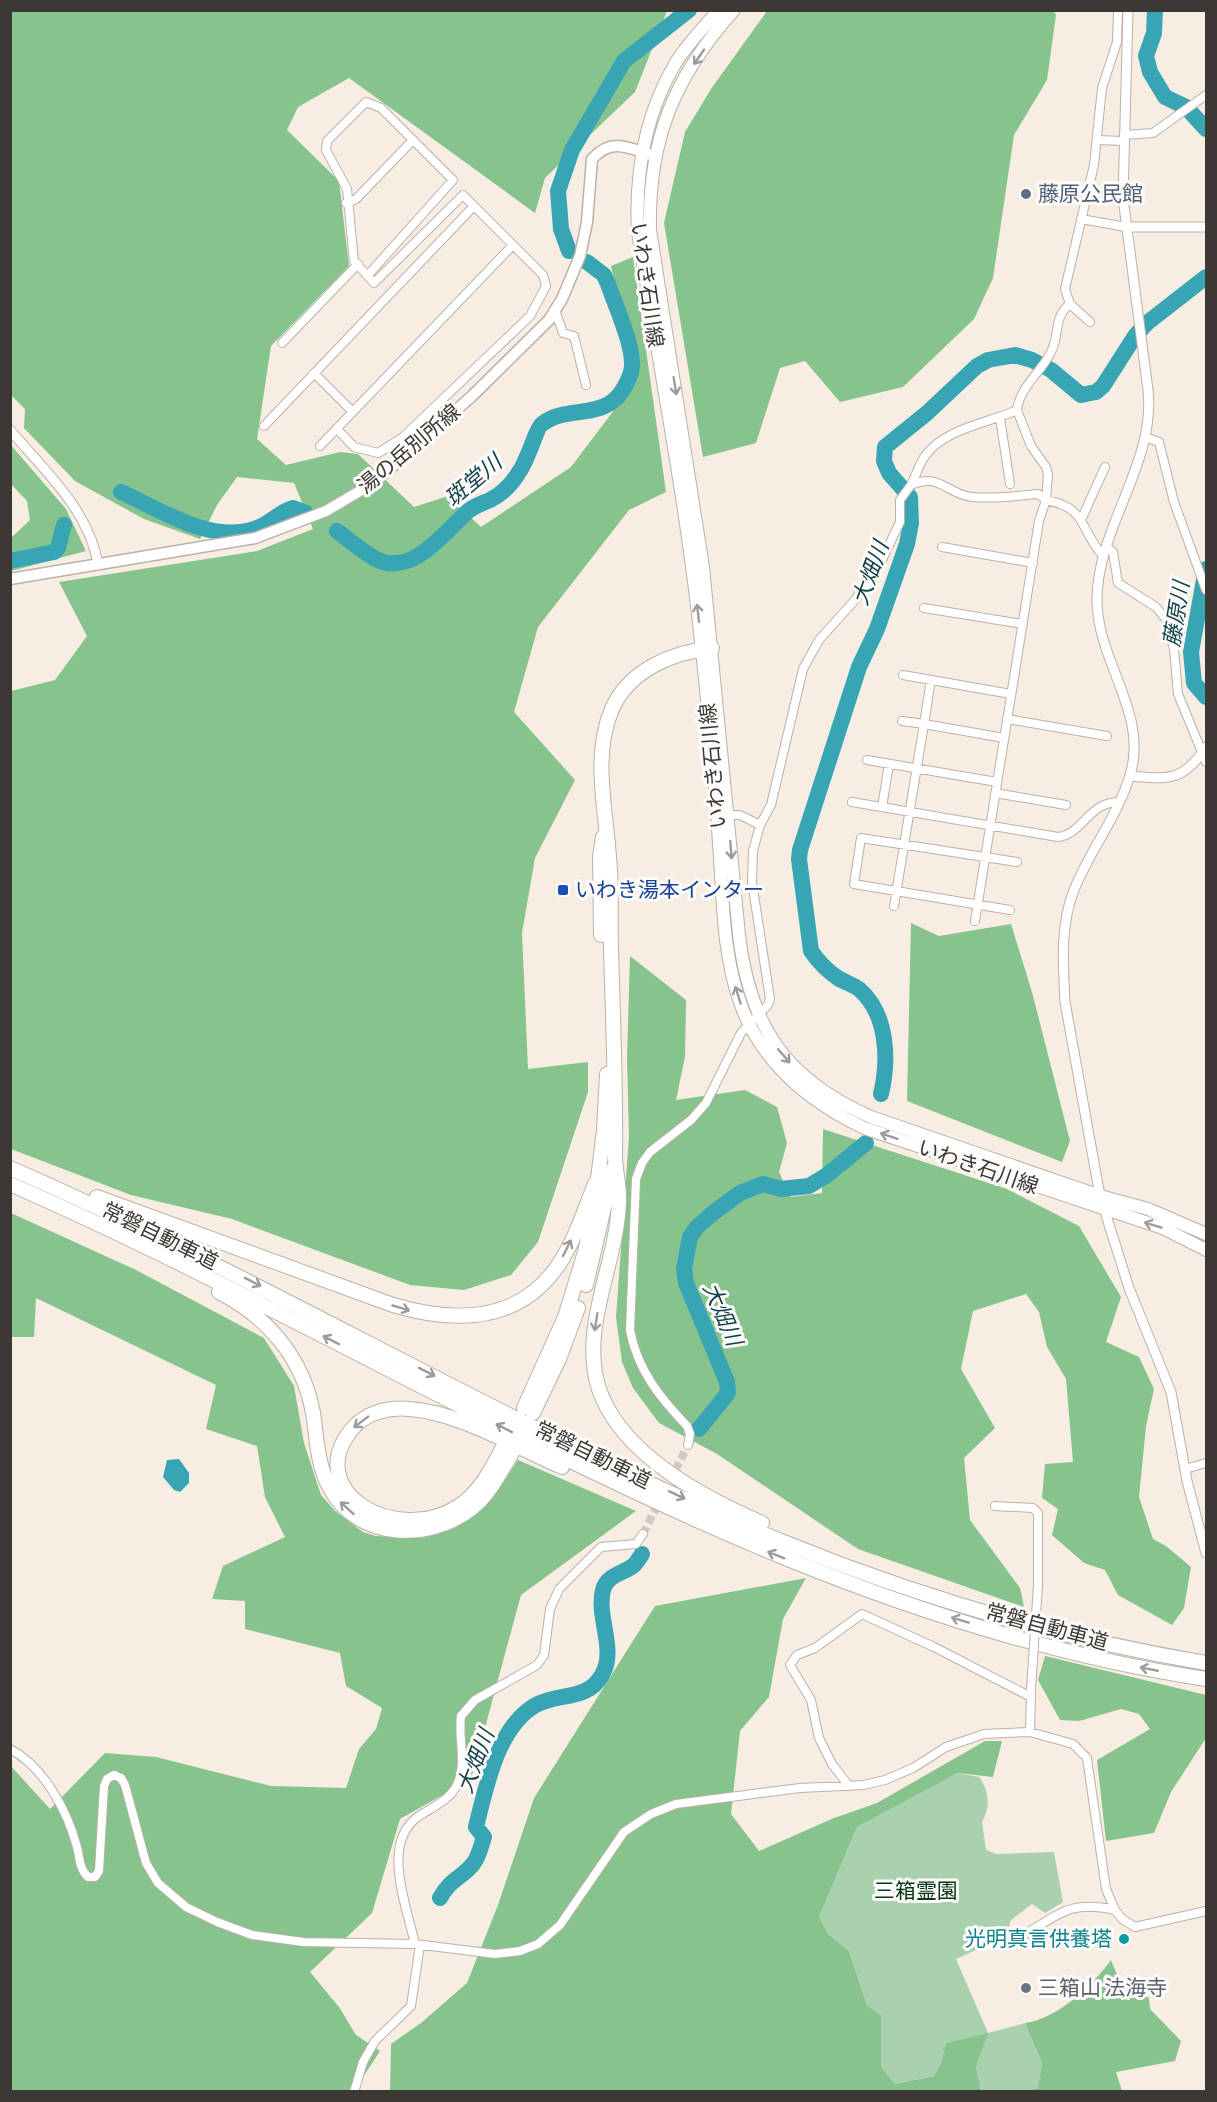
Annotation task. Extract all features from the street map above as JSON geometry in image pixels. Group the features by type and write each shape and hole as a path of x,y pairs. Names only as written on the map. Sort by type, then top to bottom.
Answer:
{"highway":[{"path":"707,648 648,668 628,685 612,708 603,748 616,1059 615,1161 620,1195 619,1214 593,1343 593,1360 599,1389 613,1418 642,1450 709,1499 907,1588"},
{"path":"605,829 600,856 607,1084 593,1219 577,1282 528,1410 559,1359 586,1285 615,1161"},
{"path":"10,1167 393,1305 449,1317 481,1315 501,1310 528,1296 540,1286 559,1264 595,1184"},
{"name":"常磐自動車道","path":"10,1167 165,1238 559,1440 680,1497 786,1543 907,1588 1060,1632 1206,1663"},
{"path":"10,1185 223,1293 270,1329 289,1351 304,1380 313,1414 319,1457 329,1487 345,1507 366,1521 385,1529 403,1531 432,1529 446,1524 474,1507 485,1496 507,1451 483,1483 460,1505 440,1516 420,1521 387,1519 364,1509 348,1493 339,1464 348,1435 363,1419 386,1410 422,1410 451,1418 708,1527"},
{"name":"常磐自動車道","path":"10,1185 107,1226 554,1453 708,1527 842,1582 972,1624 1054,1647 1206,1679"}],"main road":[{"name":"いわき石川線","path":"719,10 676,63 659,97 648,154 636,195 638,232 692,569 707,648 723,815 742,961 749,992 777,1048 797,1071 818,1089 843,1105 871,1117 1100,1196 1148,1209 1206,1234"},
{"name":"いわき石川線","path":"648,154 674,95 717,30 734,10"},
{"name":"湯の岳別所線","path":"10,579 255,538 326,511 375,482 502,368 533,338 555,310 580,256 587,222 592,159 602,149 612,145 648,154"},
{"name":"いわき石川線","path":"723,815 727,944 733,978 750,1024 775,1064 804,1092 836,1114 864,1128 1163,1228 1206,1250"}],"street":[{"path":"1090,322 1070,304 1065,289 1097,140 1102,88 1117,42 1118,10"},
{"path":"1128,10 1124,138 1126,227 1150,405 1145,437 1105,552 1098,581 1098,614 1104,647 1133,723 1135,739 1130,776 1074,888 1066,920 1063,948 1065,1002 1100,1196 1129,1288 1171,1392 1185,1469 1206,1553"},
{"path":"1097,140 1153,134 1206,95"},
{"path":"337,429 354,447 378,453 402,438 491,356 530,316 546,286 543,275 463,195 374,283 354,261 346,203 347,189 326,150 327,141 366,102 381,108 453,180 368,275"},
{"path":"346,203 356,199 413,140"},
{"path":"264,426 474,206"},
{"path":"1081,219 1126,227 1206,227"},
{"path":"320,446 512,246"},
{"path":"282,343 358,264"},
{"path":"975,921 1042,505 1046,500 1048,474 1031,446 1017,410 1022,393 1054,343 1060,314 1070,304"},
{"path":"555,310 564,333 574,336 586,385"},
{"path":"491,356 502,368"},
{"path":"314,373 353,412"},
{"path":"688,1445 690,1434 687,1426 643,1372 634,1352 630,1330 636,1179 650,1152 691,1120 706,1103 741,1033 759,1015 770,999 752,882 753,851 760,825 771,805 803,669 819,640 855,600 879,566 900,522 900,500 911,486 924,457 940,442 960,431 1017,410"},
{"path":"1000,418 1010,484"},
{"path":"10,430 83,522 95,545 98,565"},
{"path":"1145,437 1159,442 1163,452 1174,502 1206,590"},
{"path":"1082,518 1105,466"},
{"path":"911,486 926,480 936,481 967,496 1038,494 1046,500 1058,502 1082,518 1090,542 1105,552 1113,552 1118,584 1156,607 1166,620 1174,649 1178,694 1205,753 1179,776 1168,779 1130,776"},
{"path":"942,547 1033,563"},
{"path":"924,608 1023,624"},
{"path":"903,675 1011,694"},
{"path":"894,906 931,680"},
{"path":"1007,719 1107,736"},
{"path":"902,721 1004,738"},
{"path":"867,760 997,782"},
{"path":"882,807 889,764"},
{"path":"995,793 1066,805"},
{"path":"852,802 1064,836 1099,806 1119,802"},
{"path":"723,815 740,815 760,825"},
{"path":"1010,910 854,884 861,838 1017,862"},
{"path":"1185,1469 1206,1463"},
{"path":"995,1506 1033,1508 1038,1513 1038,1585 1030,1732"},
{"path":"354,2091 363,2062 375,2041 411,2006 417,1945 399,1871 401,1837 409,1824 452,1793 459,1779 461,1716 475,1700 537,1665 544,1655 554,1598 595,1553 607,1545 636,1544 643,1534"},
{"path":"849,1786 832,1764 819,1738 811,1700 790,1665 797,1655 815,1648 862,1614 1031,1693"},
{"path":"10,1749 36,1767 51,1791 76,1846 80,1866 88,1877 95,1877 99,1871 104,1786 107,1779 114,1775 121,1778 125,1785 146,1863 158,1883 186,1907 252,1935 303,1942 417,1945 495,1954 520,1951 538,1944 560,1925 610,1856 624,1832 651,1814 676,1804 800,1788 849,1786 885,1780 914,1768 946,1747 984,1734 1030,1732 1073,1743 1087,1758 1106,1889 1114,1910 1122,1919 1135,1927 1206,1911"},
{"path":"1023,1936 1072,1907 1091,1905 1114,1910"}],"green space":[{"path":"1053,10 1056,15 1047,80 1014,135 993,278 974,319 903,387 840,402 805,361 780,368 756,443 703,457 664,223 685,132 711,89 767,11"},
{"path":"10,11 667,11 635,92 545,178 535,213 349,78 298,107 287,130 339,181 349,266 271,346 257,439 286,465 340,452 358,454 414,507 448,496 481,527 571,467 636,381 611,266 633,257 666,492 629,510 538,627 514,712 575,780 535,858 522,933 528,1069 588,1062 588,1092 538,1242 511,1275 464,1290 410,1285 232,1219 131,1195 11,1149 11,691 55,680 87,636 59,582 257,551 313,529 294,483 237,477 217,505 200,539 144,519 75,481 24,428 25,409 10,394"},
{"path":"10,444 66,509 86,551 11,571 11,538 30,520 27,501 11,484"},
{"path":"911,923 939,936 1011,924 1032,992 1070,1141 1062,1162 907,1101"},
{"path":"630,956 686,1000 685,1057 676,1100 745,1090 777,1107 787,1143 779,1172 791,1197 822,1193 823,1129 1007,1189 1079,1226 1121,1297 1106,1342 1139,1357 1154,1389 1146,1426 1139,1497 1153,1539 1166,1546 1191,1567 1184,1608 1172,1625 1118,1595 1105,1570 1084,1563 1052,1535 1058,1509 1042,1498 1045,1464 1073,1462 1066,1379 1047,1347 1039,1312 1026,1294 973,1311 961,1369 995,1428 964,1458 970,1520 1020,1588 1024,1607 858,1549 717,1454 659,1423 633,1388 622,1362 616,1317 629,1137 627,1057"},
{"path":"11,1213 136,1270 264,1338 294,1386 304,1443 321,1495 335,1511 363,1532 376,1536 423,1538 455,1528 490,1501 518,1460 636,1511 521,1595 471,1779 400,1819 372,1913 310,1972 339,2007 356,2035 380,2051 354,2091 11,2091 10,1765 50,1809 105,1753 156,1757 271,1786 346,1788 359,1749 376,1729 382,1708 346,1686 340,1653 245,1629 245,1601 212,1599 223,1566 285,1537 265,1497 257,1446 206,1429 216,1385 36,1298 34,1337 11,1337"},
{"path":"806,1578 783,1619 769,1697 740,1731 731,1814 759,1851 834,1818 877,1803 985,1741 1002,1741 993,1777 958,1773 857,1827 819,1917 829,1935 849,1951 867,2005 881,2015 881,2067 895,2084 934,2076 941,2063 946,2043 988,2033 976,2067 981,2091 390,2092 391,2044 421,2023 467,1983 498,1905 534,1798 655,1606"},
{"path":"1045,1656 1206,1695 1206,1738 1171,1792 1154,1833 1106,1841 1097,1760 1150,1729 1139,1714 1121,1709 1079,1721 1060,1720 1038,1680"},
{"name":"三箱霊園","path":"958,1773 979,1777 985,1788 988,1805 982,1822 986,1850 996,1854 1054,1852 1063,1902 1045,1913 1032,1904 1011,1920 1005,1937 956,1959 988,2033 1025,2023 1042,2063 1038,2088 1030,2091 981,2091 976,2067 987,2034 946,2043 941,2063 934,2076 895,2084 881,2067 881,2015 867,2005 849,1951 829,1935 819,1917 857,1827"},
{"path":"1111,1960 1118,1977 1149,1998 1150,2009 1181,2041 1175,2061 1116,2072 1122,2091 1030,2091 1038,2088 1042,2063 1025,2023 1062,2008 1084,1990"}],"water":[{"path":"179,1459 189,1473 189,1483 180,1492 174,1490 163,1477 167,1460"}],"waterway":[{"name":"斑堂川","path":"569,251 561,229 558,191 572,150 624,61 689,10"},
{"name":"藤原川","path":"1155,10 1154,33 1146,56 1150,72 1165,97 1186,107 1206,129"},
{"name":"斑堂川","path":"337,531 374,558 387,563 400,563 413,559 436,542 474,507 494,498 513,481 542,424 553,417 603,407 614,401 631,372 631,353 604,275 587,262"},
{"name":"大畑川","path":"881,1094 885,1067 881,1024 869,999 859,989 830,972 811,951 799,859 859,667 877,629 907,544 911,523 910,497 889,473 884,461 885,447 927,413 977,366 988,360 1015,355 1032,360 1051,370 1081,395 1096,392 1103,386 1135,336 1147,323 1206,277"},
{"name":"斑堂川","path":"121,492 187,523 222,532 240,532 257,528 293,508 306,513"},
{"name":"斑堂川","path":"10,561 54,552 58,548 64,525"},
{"name":"藤原川","path":"1206,569 1191,652 1194,683 1206,697"},
{"name":"大畑川","path":"699,1429 728,1393 727,1382 686,1283 684,1269 690,1237 697,1227 740,1193 763,1184 781,1189 809,1186 827,1175 866,1143"},
{"name":"大畑川","path":"440,1898 448,1886 469,1868 478,1855 484,1837 476,1827 484,1794 495,1760 511,1729 521,1716 534,1706 552,1699 580,1693 596,1684 602,1675 608,1655 602,1611 603,1590 612,1577 634,1565 642,1554"}],"tunnel":[{"path":"643,1534 688,1445"}],"place":[{"name":"藤原公民館","path":"1026,194"},
{"name":"いわき湯本インター","path":"563,890"},
{"name":"光明真言供養塔","path":"1124,1939"},
{"name":"三箱山 法海寺","path":"1026,1988"}]}
